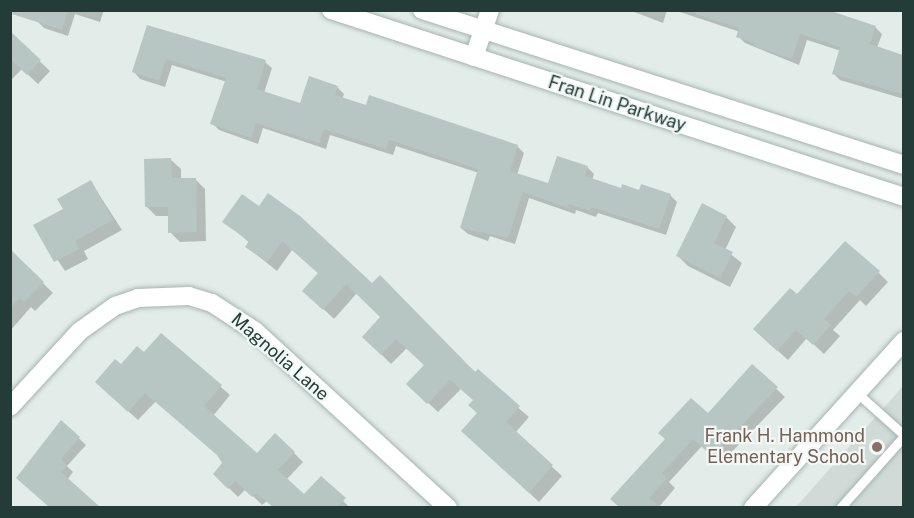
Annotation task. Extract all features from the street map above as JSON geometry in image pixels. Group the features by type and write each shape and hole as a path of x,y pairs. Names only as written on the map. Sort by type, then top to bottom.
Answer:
{"street":[{"name":"Fran Lin Parkway","path":"331,10 903,197"},
{"name":"Fran Lin Parkway","path":"422,10 903,165"},
{"path":"474,57 490,10"},
{"name":"Magnolia Lane","path":"10,407 80,331 114,306 138,298 189,296 212,303 255,331 448,507"},
{"path":"753,507 903,341"}],"lane":[{"path":"840,507 903,436 857,393"}],"shaded area":[{"name":"Frank H. Hammond Elementary School","path":"903,386 903,507 796,507"}],"building":[{"path":"13,10 68,10 62,30 12,14"},
{"path":"697,10 828,10 876,26 870,44 903,55 903,94 832,74 840,47 800,34 792,59 753,46 755,43 736,37 739,28 696,14"},
{"path":"147,25 266,60 257,89 300,103 309,76 338,86 335,95 366,105 369,95 518,145 510,171 548,183 557,156 588,166 585,176 621,188 622,184 639,190 641,184 671,194 659,229 591,207 590,211 569,204 568,208 523,192 508,238 460,228 478,169 389,140 386,149 324,129 319,143 256,123 251,138 210,124 226,78 166,59 159,81 132,72"},
{"path":"10,31 41,60 27,75 10,59"},
{"path":"171,158 172,178 196,178 197,232 168,233 168,207 145,207 144,159"},
{"path":"91,180 113,220 75,241 79,249 54,262 33,225 63,209 57,199"},
{"path":"268,193 300,216 372,283 380,275 475,372 478,369 520,406 506,422 553,465 529,493 461,431 477,413 468,405 473,400 450,380 427,404 406,384 424,365 396,339 381,355 362,337 380,317 346,284 323,310 302,291 318,273 282,241 267,262 245,247 249,241 222,222 242,194 259,206"},
{"path":"702,203 727,216 714,243 733,252 720,278 676,256"},
{"path":"845,241 880,271 856,297 849,291 824,319 831,325 813,345 796,330 777,351 753,329 790,288 797,294"},
{"path":"10,249 44,282 24,302 20,298 10,308"},
{"path":"161,333 222,385 204,406 257,453 275,433 295,452 278,470 304,494 321,476 346,498 337,507 273,507 256,493 252,497 235,481 228,489 213,474 222,463 217,455 145,393 128,412 95,382 115,359 121,364 137,346 144,352"},
{"path":"752,364 778,387 712,456 693,439 662,473 667,478 649,498 660,507 619,507 610,499 665,439 658,433 691,398 708,413"},
{"path":"61,420 80,437 61,459 67,465 61,472 100,507 49,507 16,478"}],"place":[{"name":"Frank H. Hammond Elementary School","path":"877,447"}]}
